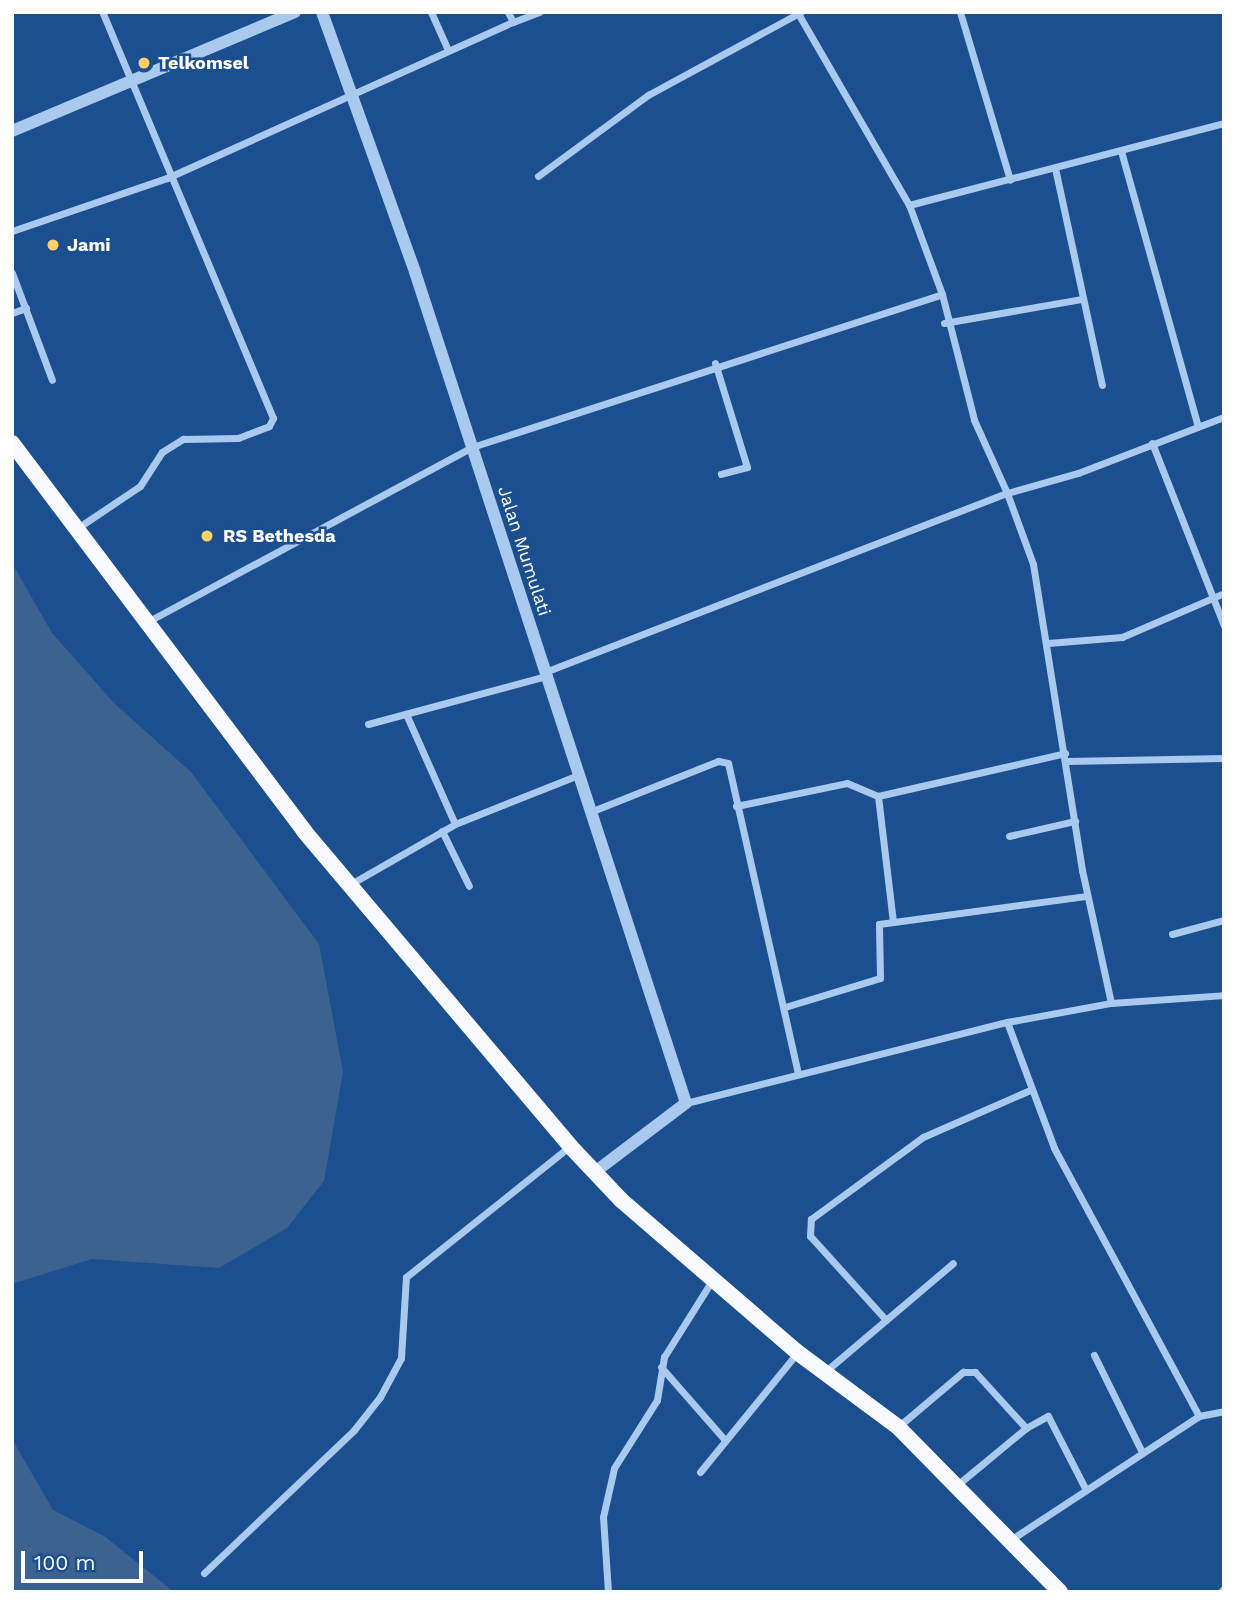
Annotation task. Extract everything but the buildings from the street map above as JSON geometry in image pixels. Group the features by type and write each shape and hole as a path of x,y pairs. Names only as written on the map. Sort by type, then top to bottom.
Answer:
{"highway":[{"path":"12,443 75,530 349,885 570,1146 797,1352 827,1370 898,1427 1060,1592"}],"street":[{"path":"75,530 140,486 162,452 183,439 238,438 273,422 167,177 102,12"},
{"path":"13,129 295,12"},
{"name":"Jalan Mumulati","path":"322,12 472,447 686,1103"},
{"path":"431,12 448,50"},
{"path":"508,12 513,22"},
{"path":"12,232 167,177 448,50 539,12"},
{"path":"960,12 1010,180"},
{"path":"538,176 648,95 799,13 909,205 942,294 944,323 988,460 1026,535 1048,643 1087,896 1111,1003"},
{"path":"909,205 1224,123"},
{"path":"1121,151 1198,426"},
{"path":"1055,168 1074,234 1081,299 1102,385"},
{"path":"12,274 52,380"},
{"path":"146,623 472,447 715,363 942,294"},
{"path":"944,323 1081,299"},
{"path":"12,313 26,307"},
{"path":"715,363 747,467 721,474"},
{"path":"368,724 545,674 1007,493 1224,417"},
{"path":"1152,443 1215,597 1224,626"},
{"path":"1048,643 1122,637 1224,593"},
{"path":"406,714 455,824"},
{"path":"736,806 846,783 878,796 1066,757 1224,758"},
{"path":"590,812 724,760 785,1007 798,1074"},
{"path":"349,885 455,824 578,775"},
{"path":"878,796 894,922"},
{"path":"1009,836 1075,821"},
{"path":"442,831 469,886"},
{"path":"785,1007 880,978 875,929 894,922 1087,896"},
{"path":"1172,934 1224,920"},
{"path":"596,1171 686,1103 1007,1022 1111,1003 1224,995"},
{"path":"1007,1022 1030,1090 1054,1148 1199,1416"},
{"path":"886,1320 810,1236 811,1219 923,1137 1030,1090"},
{"path":"204,1573 354,1430 380,1397 401,1358 406,1277 570,1146"},
{"path":"827,1370 953,1263"},
{"path":"608,1592 603,1527 609,1483 657,1400 661,1367 713,1278"},
{"path":"700,1472 797,1352"},
{"path":"1094,1355 1142,1452"},
{"path":"661,1367 725,1440"},
{"path":"898,1427 970,1370 1026,1428"},
{"path":"1009,1541 1085,1488 1199,1416 1224,1411"},
{"path":"955,1487 1026,1428 1048,1416 1085,1488"}],"water":[{"path":"12,563 52,633 114,703 191,772 319,944 343,1072 324,1181 287,1228 219,1268 92,1259 12,1284"},
{"path":"12,1439 53,1510 104,1536 174,1592 12,1592"}],"place":[{"name":"Telkomsel","path":"144,63"},
{"name":"Jami","path":"53,245"},
{"name":"RS Bethesda","path":"207,536"}]}
